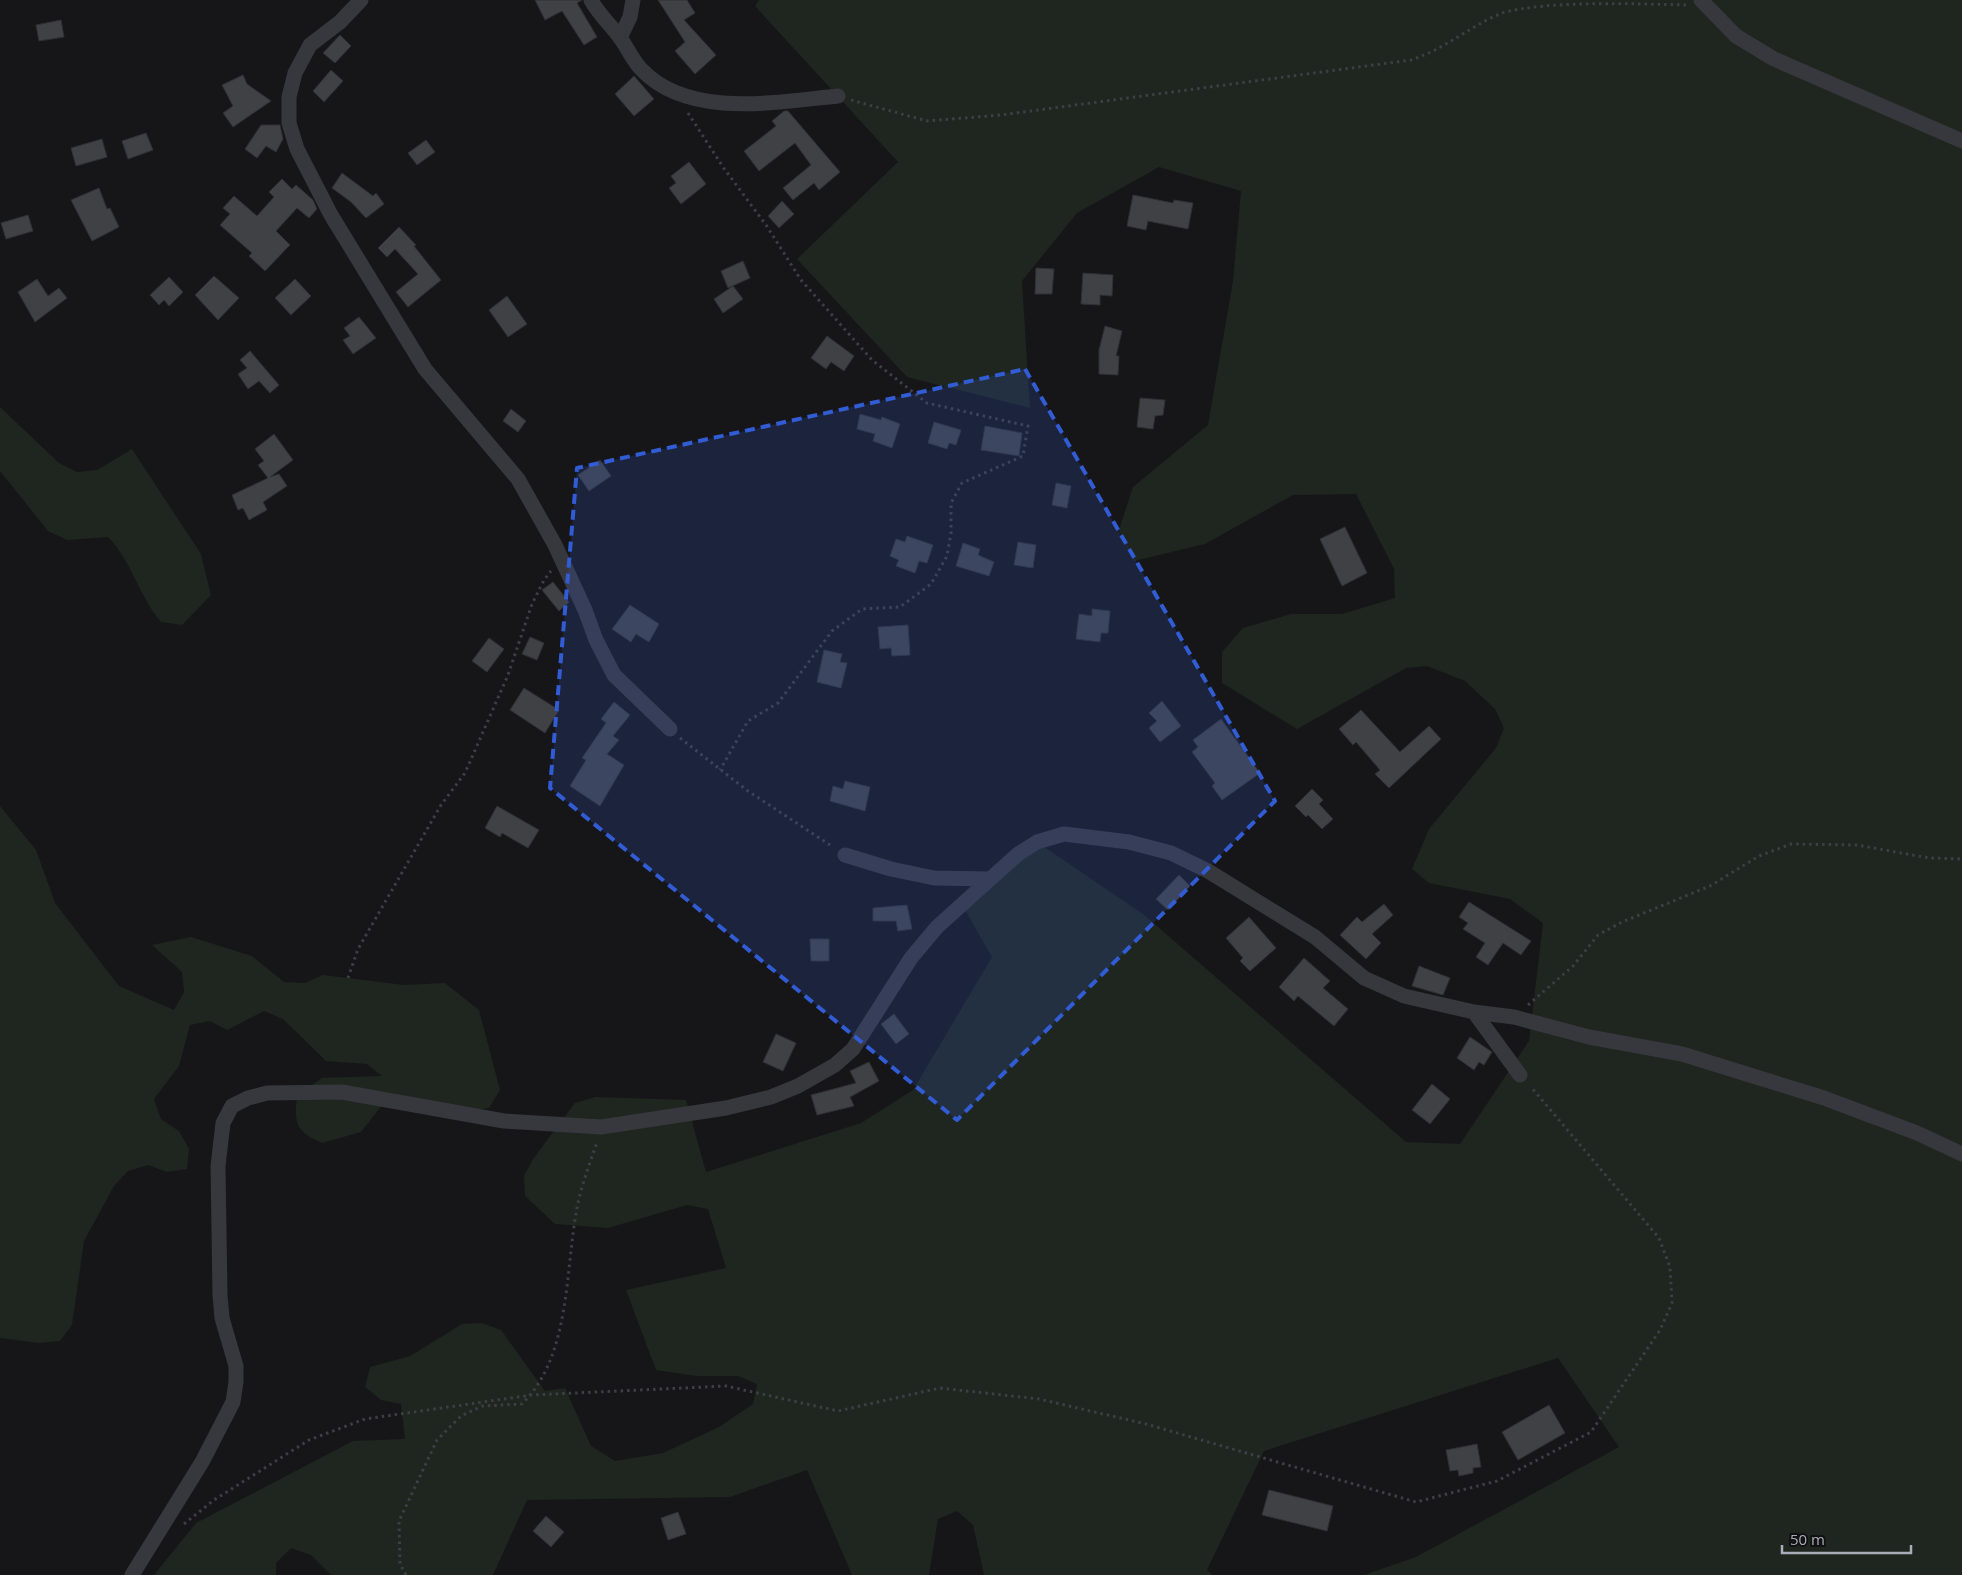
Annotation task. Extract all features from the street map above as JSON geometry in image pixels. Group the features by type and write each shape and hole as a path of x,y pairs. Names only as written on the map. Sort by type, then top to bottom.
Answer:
{"street":[{"path":"361,0 340,22 310,45 295,73 289,97 290,123 297,149 331,215 425,369 518,480 561,559 585,610 596,640 614,675 670,729"},
{"path":"591,0 598,14 620,38 640,69 670,92 713,102 759,103 838,96"},
{"path":"620,38 630,17 633,0"},
{"path":"1703,3 1736,36 1774,59 1962,141"},
{"path":"132,1575 202,1462 233,1402 236,1366 222,1318 220,1295 218,1166 223,1123 232,1106 248,1098 267,1093 342,1092 504,1120 601,1127 751,1103 798,1086 835,1065 853,1048 911,958 937,927 1018,854 1037,842 1064,834 1130,842 1171,853 1208,871 1315,937 1364,978 1404,996 1474,1012 1514,1017 1589,1037 1682,1054 1824,1098 1916,1133 1962,1154"},
{"path":"846,855 891,869 934,878 990,878"},
{"path":"1474,1012 1520,1075"}],"path":[{"path":"838,96 927,121 1001,115 1411,60 1432,53 1502,14 1524,8 1573,3 1703,3"},
{"path":"670,92 695,121 723,167 766,225 801,280 872,360 927,403 1028,426 1023,456 962,483 951,503 951,533 947,556 931,584 900,607 862,609 832,631 778,703 748,721 720,770"},
{"path":"348,978 358,949 441,805 465,773 508,675 532,604 544,580 561,559"},
{"path":"670,729 720,770 784,817 846,855"},
{"path":"1514,1017 1573,966 1598,935 1622,922 1710,886 1759,856 1791,844 1857,845 1929,858 1962,859"},
{"path":"183,1524 214,1500 309,1440 364,1419 532,1395 726,1386 838,1411 940,1388 1039,1399 1146,1424 1416,1502 1497,1481 1590,1432 1660,1330 1672,1302 1670,1267 1659,1238 1520,1075"},
{"path":"406,1575 400,1564 399,1521 437,1440 461,1416 482,1406 522,1404 532,1395 549,1362 566,1305 577,1207 601,1127"}],"highlighted area":[{"path":"1025,369 1275,801 957,1120 550,788 577,468"}],"shaded area":[{"path":"759,0 1962,0 1962,1575 1364,1575 1416,1557 1619,1447 1558,1358 1264,1451 1207,1570 1212,1575 984,1575 973,1525 957,1511 938,1519 929,1575 852,1575 807,1470 730,1497 527,1500 493,1575 331,1575 311,1555 291,1548 276,1563 276,1575 154,1575 196,1523 353,1441 405,1439 401,1404 381,1400 365,1387 370,1367 410,1356 462,1324 482,1323 501,1330 545,1391 565,1388 591,1446 615,1461 663,1453 719,1427 753,1404 757,1384 738,1376 697,1376 656,1370 626,1290 726,1268 708,1209 687,1205 608,1228 555,1224 525,1196 524,1176 533,1159 575,1103 595,1097 686,1100 706,1172 861,1123 913,1090 992,957 962,905 1037,842 1143,914 1406,1142 1460,1144 1529,1041 1543,923 1510,899 1429,883 1412,869 1429,829 1496,748 1504,728 1495,709 1465,681 1427,666 1406,668 1297,729 1222,683 1222,652 1243,628 1291,614 1342,614 1395,598 1394,569 1356,494 1293,495 1205,544 1134,561 1119,530 1133,487 1208,425 1233,281 1241,191 1159,167 1077,213 1022,281 1030,408 907,377 797,259 898,162 755,6"},
{"path":"0,407 59,463 77,472 97,470 132,449 201,554 211,595 182,625 161,622 153,612 123,557 108,537 67,540 48,531 0,471"},
{"path":"0,806 36,850 55,903 119,986 174,1010 184,992 182,972 152,945 191,937 252,956 284,982 305,983 323,975 404,985 445,983 479,1010 500,1090 489,1108 468,1111 387,1099 361,1132 322,1143 307,1135 299,1126 296,1114 297,1096 322,1078 382,1076 367,1064 326,1061 283,1019 264,1011 227,1030 210,1021 190,1025 179,1066 154,1099 161,1119 179,1131 189,1149 187,1169 167,1172 148,1165 128,1171 114,1186 84,1241 72,1325 60,1341 39,1343 0,1338"}],"building":[{"path":"535,0 582,0 577,3 597,37 584,45 562,11 545,20"},
{"path":"658,0 687,0 695,13 684,20 716,55 695,74 675,51 685,42"},
{"path":"61,20 64,37 39,41 36,25"},
{"path":"340,35 351,46 335,63 323,53"},
{"path":"331,70 343,81 324,102 313,91"},
{"path":"243,75 247,84 271,101 233,127 223,113 233,106 222,85"},
{"path":"634,76 654,99 634,116 615,94"},
{"path":"784,111 788,111 840,172 819,190 814,183 793,200 783,188 811,165 795,143 759,171 744,151 776,126 772,121"},
{"path":"261,125 280,125 283,139 276,152 266,146 257,158 245,149"},
{"path":"146,133 153,150 128,159 122,141"},
{"path":"102,139 107,157 76,166 71,148"},
{"path":"426,140 435,152 417,165 408,153"},
{"path":"689,162 706,184 681,204 669,188 676,183 671,176"},
{"path":"342,173 373,196 376,193 384,204 366,218 351,202 332,188"},
{"path":"282,179 292,189 296,185 313,200 317,209 309,218 297,208 276,231 290,245 265,271 249,256 252,253 220,225 230,214 223,208 234,196 257,216 274,197 269,192"},
{"path":"99,188 107,209 110,208 119,227 92,241 71,200"},
{"path":"1133,195 1173,203 1174,200 1193,203 1188,229 1148,221 1146,230 1127,226"},
{"path":"782,201 794,214 779,228 768,216"},
{"path":"28,215 33,231 6,239 1,223"},
{"path":"399,227 416,245 414,246 441,280 408,307 396,292 418,274 395,249 387,257 378,248"},
{"path":"743,261 750,278 728,288 721,271"},
{"path":"1036,268 1054,269 1052,294 1035,294"},
{"path":"1083,273 1113,275 1112,296 1100,295 1100,305 1081,304"},
{"path":"214,276 239,298 218,320 195,295"},
{"path":"169,277 183,292 169,306 164,300 159,305 150,295"},
{"path":"37,279 48,296 59,288 67,298 35,322 18,292"},
{"path":"295,279 311,296 291,315 275,298"},
{"path":"733,286 743,299 723,313 714,299"},
{"path":"507,296 527,324 508,337 489,310"},
{"path":"359,317 376,338 353,354 343,340 350,336 344,328"},
{"path":"1105,326 1122,331 1116,356 1119,356 1118,375 1099,374 1099,350"},
{"path":"827,336 854,356 844,371 831,362 826,369 811,358"},
{"path":"250,351 279,385 270,393 259,381 248,389 238,374 247,368 240,360"},
{"path":"1140,398 1165,400 1163,415 1155,416 1153,429 1137,427"},
{"path":"511,409 526,421 518,432 503,421"},
{"path":"860,414 881,420 882,417 900,424 892,448 873,441 875,434 857,429"},
{"path":"934,422 961,430 956,445 949,443 947,449 928,443"},
{"path":"985,426 1022,433 1019,456 981,450"},
{"path":"274,434 293,460 270,477 279,474 287,486 263,502 267,510 249,520 243,508 238,510 232,495 268,478 258,465 264,461 255,449"},
{"path":"600,460 611,476 589,491 578,475"},
{"path":"1056,483 1071,486 1067,508 1052,505"},
{"path":"1345,527 1367,573 1342,586 1320,539"},
{"path":"907,536 933,545 927,563 919,561 915,573 896,566 899,560 890,556 896,539 905,542"},
{"path":"1018,542 1036,545 1033,568 1014,565"},
{"path":"963,543 980,549 978,555 994,562 989,576 956,566"},
{"path":"553,582 569,602 559,611 542,590"},
{"path":"630,605 659,624 649,642 636,634 631,642 612,629"},
{"path":"1092,609 1110,611 1108,633 1101,633 1100,642 1076,639 1079,614 1092,616"},
{"path":"908,625 910,655 892,656 891,648 880,649 878,627"},
{"path":"530,637 544,643 537,660 522,654"},
{"path":"489,638 504,649 487,672 472,661"},
{"path":"824,650 842,654 840,662 847,663 841,688 817,682"},
{"path":"524,688 559,710 545,733 510,710"},
{"path":"1162,701 1181,726 1160,742 1149,728 1157,721 1149,713"},
{"path":"614,702 630,715 613,736 619,740 607,754 624,765 600,806 570,786 586,760 582,758 606,723 601,719"},
{"path":"1361,710 1400,752 1429,726 1441,739 1389,788 1375,774 1380,770 1356,742 1353,745 1339,729"},
{"path":"1221,719 1260,773 1222,800 1212,786 1215,783 1192,752 1198,747 1193,740"},
{"path":"845,781 870,787 865,811 830,801 833,786 843,789"},
{"path":"1312,789 1323,800 1319,804 1333,819 1322,829 1308,815 1306,817 1295,806"},
{"path":"497,806 539,830 528,848 502,833 500,837 485,828"},
{"path":"1179,875 1190,886 1168,910 1156,899"},
{"path":"1469,902 1531,941 1521,955 1503,943 1488,965 1476,957 1485,943 1463,929 1468,923 1459,917"},
{"path":"1384,904 1393,915 1372,934 1381,943 1366,959 1340,935 1357,917 1362,922"},
{"path":"907,905 912,929 898,931 896,921 873,921 873,908"},
{"path":"1249,917 1276,948 1250,971 1240,961 1243,958 1226,938"},
{"path":"810,939 829,939 829,961 811,961"},
{"path":"1304,958 1330,981 1323,988 1348,1009 1334,1026 1298,996 1294,1001 1279,987"},
{"path":"1419,966 1450,978 1443,995 1412,986"},
{"path":"894,1014 909,1034 896,1044 881,1024"},
{"path":"776,1034 796,1043 783,1071 763,1062"},
{"path":"1470,1037 1492,1052 1484,1065 1479,1062 1474,1070 1457,1058"},
{"path":"869,1062 879,1081 850,1097 854,1106 817,1115 811,1095 856,1083 850,1071"},
{"path":"1432,1084 1450,1099 1430,1124 1412,1110"},
{"path":"1549,1405 1565,1433 1518,1460 1502,1432"},
{"path":"1477,1444 1481,1467 1473,1468 1473,1473 1459,1476 1458,1470 1450,1471 1446,1450"},
{"path":"1269,1490 1333,1506 1327,1531 1262,1515"},
{"path":"678,1512 686,1534 668,1540 661,1518"},
{"path":"546,1516 564,1532 551,1547 533,1531"}]}
